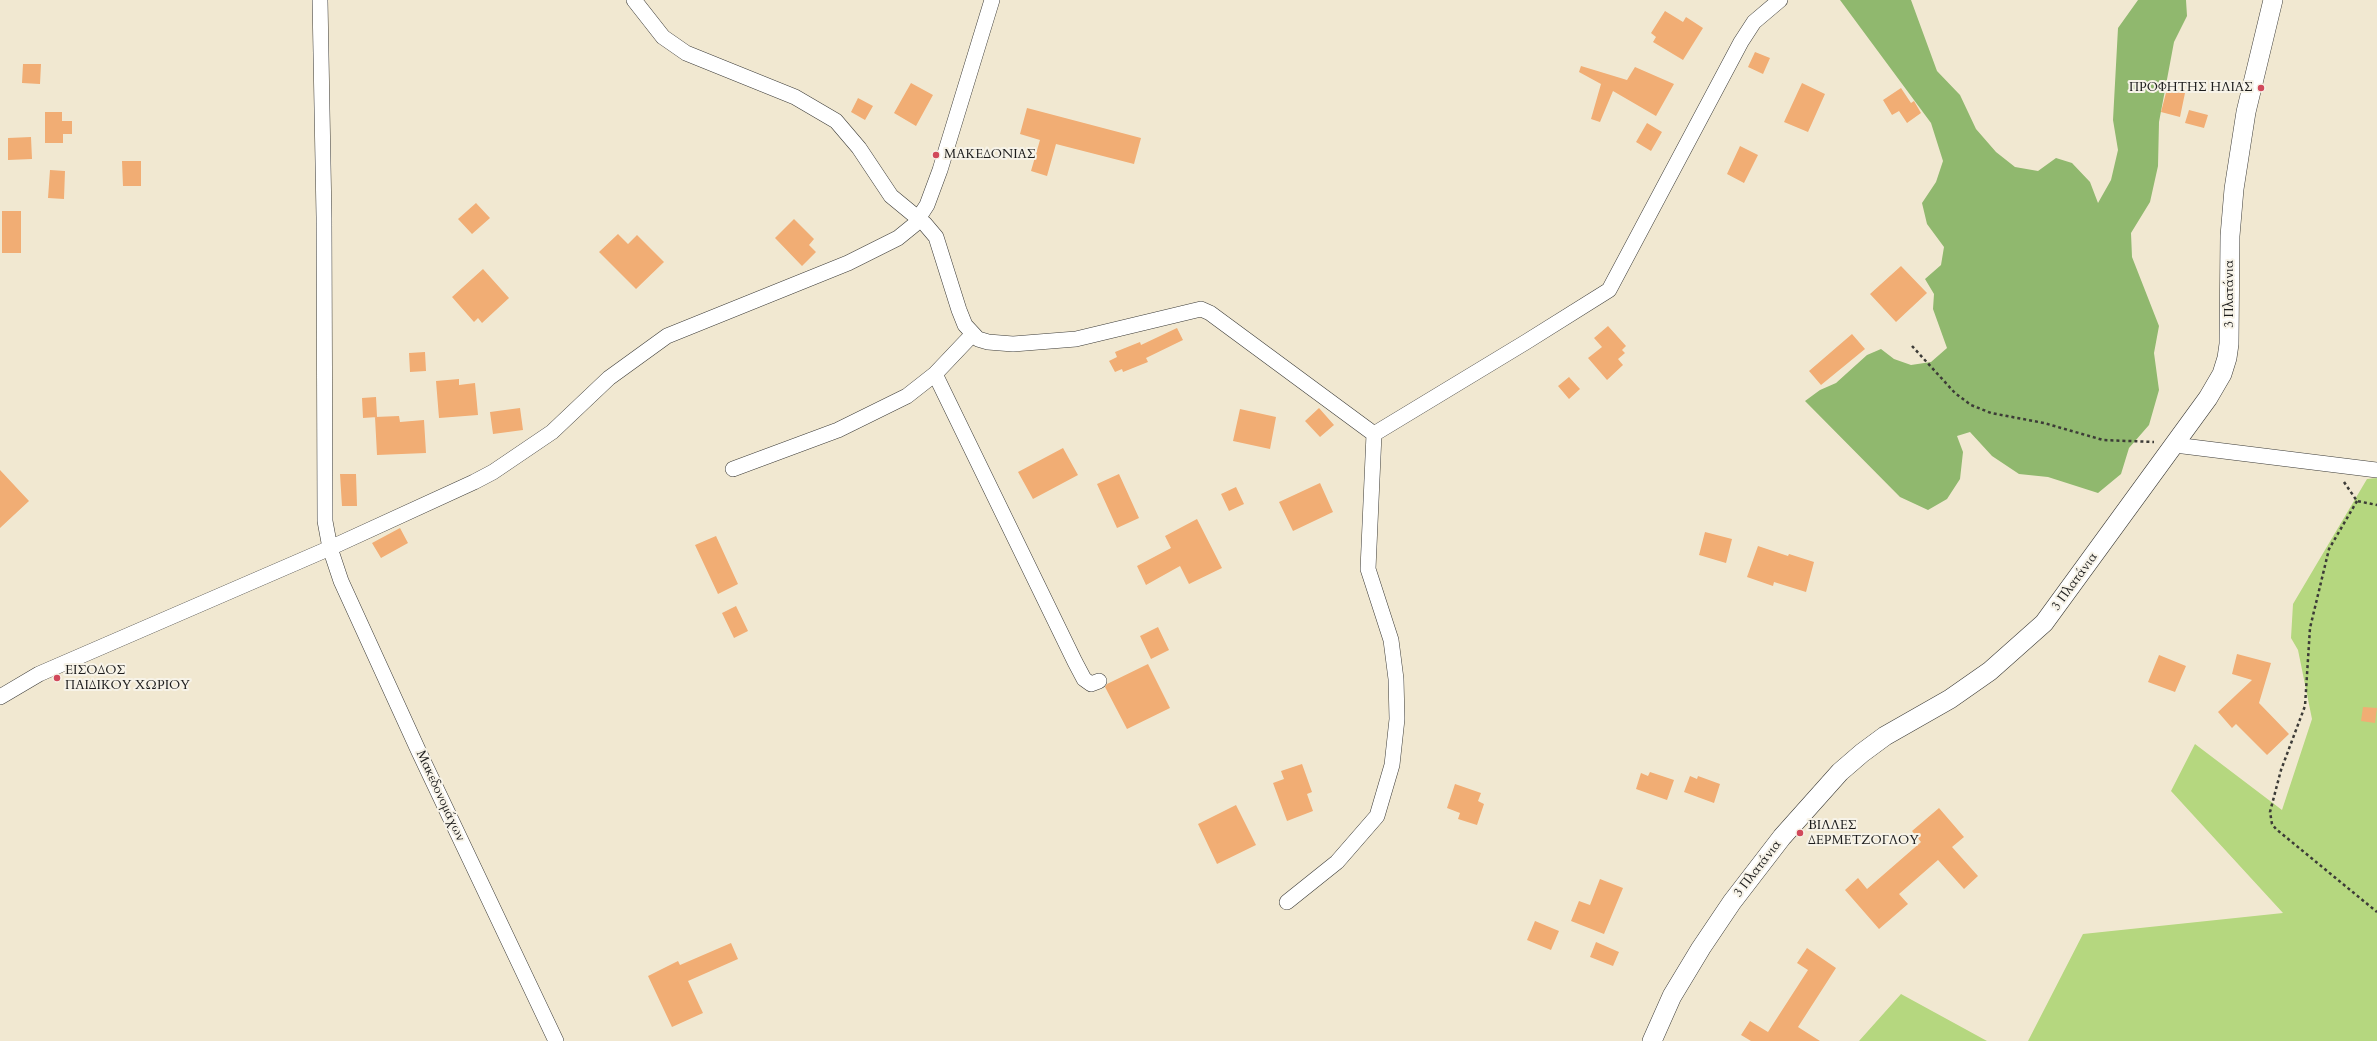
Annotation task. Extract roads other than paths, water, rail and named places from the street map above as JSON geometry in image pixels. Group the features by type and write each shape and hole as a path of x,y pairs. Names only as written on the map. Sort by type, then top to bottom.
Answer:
{"street":[{"name":"Μακεδονομάχων","path":"320,0 324,217 325,521 330,548 341,581 418,752 556,1041"},
{"path":"634,0 664,37 686,54 795,97 836,121 855,143 891,196 919,218 936,237 959,310 972,335 988,342 999,344 1076,339 1201,309 1210,313 1374,434"},
{"path":"0,698 39,674 330,548 493,472 552,432 609,378 667,336 863,256 898,238 919,218 927,205 940,170 992,0"},
{"path":"1374,434 1609,290 1741,42 1754,22 1780,0"},
{"name":"3 Πλατάνια","path":"1652,1041 1672,996 1701,948 1759,866 1799,817 1840,772 1862,753 1892,732 1950,699 1990,671 2044,623 2175,445 2212,392 2222,374 2227,358 2229,344 2230,236 2234,189 2246,112 2273,0"},
{"path":"733,469 838,430 907,396 935,374 972,335"},
{"path":"935,374 1084,679 1091,684 1099,682"},
{"path":"1287,902 1337,862 1377,816 1392,765 1398,719 1396,679 1391,640 1368,569 1374,434"},
{"path":"2175,445 2334,466 2377,470"}],"place":[{"name":"ΠΡΟΦΗΤΗΣ ΗΛΙΑΣ","path":"2261,88"},
{"name":"ΜΑΚΕΔΟΝΙΑΣ","path":"936,155"},
{"name":"ΕΙΣΟΔΟΣ ΠΑΙΔΙΚΟΥ ΧΩΡΙΟΥ","path":"57,678"},
{"name":"ΒΙΛΛΕΣ ΔΕΡΜΕΤΖΟΓΛΟΥ","path":"1800,833"}]}
